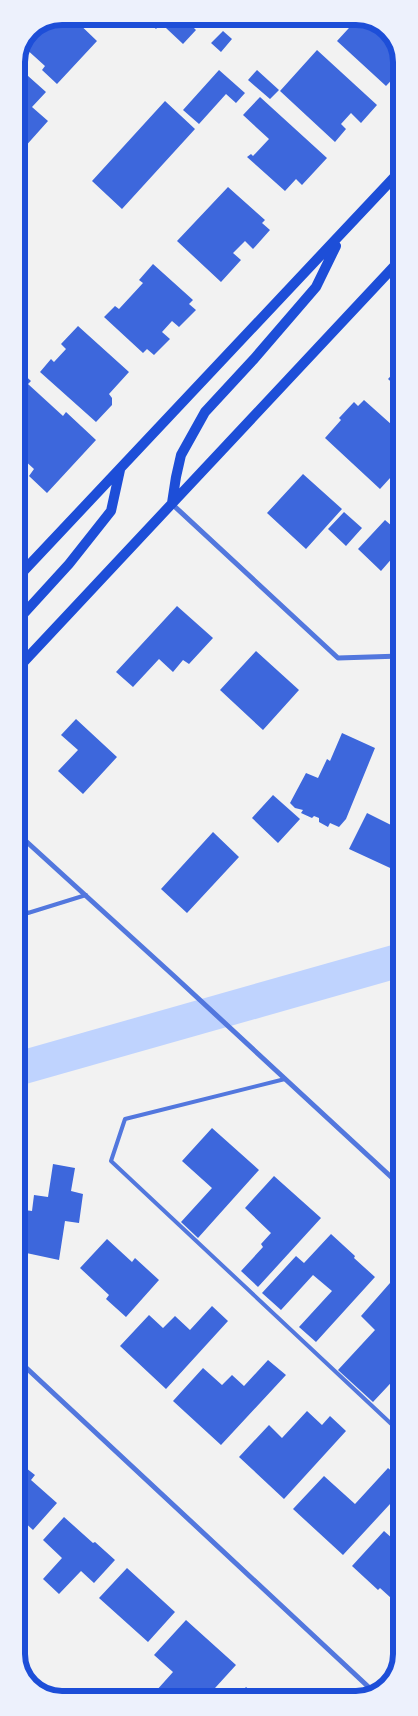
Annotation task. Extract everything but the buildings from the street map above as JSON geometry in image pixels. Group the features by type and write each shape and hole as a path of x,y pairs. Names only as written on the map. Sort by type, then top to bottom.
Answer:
{"main road":[{"path":"25,569 393,179"},
{"path":"172,503 181,455 205,412 254,360 316,287 340,236"},
{"path":"25,660 393,268"},
{"path":"25,611 69,564 111,512 120,469"}],"street":[{"path":"172,503 338,658 393,656"},
{"path":"25,840 393,1179"},
{"path":"25,1367 370,1688"}],"lane":[{"path":"25,910 28,913 86,895"},
{"path":"285,1079 125,1119 111,1161 393,1426"}],"waterway":[{"path":"25,1067 393,962"}]}
